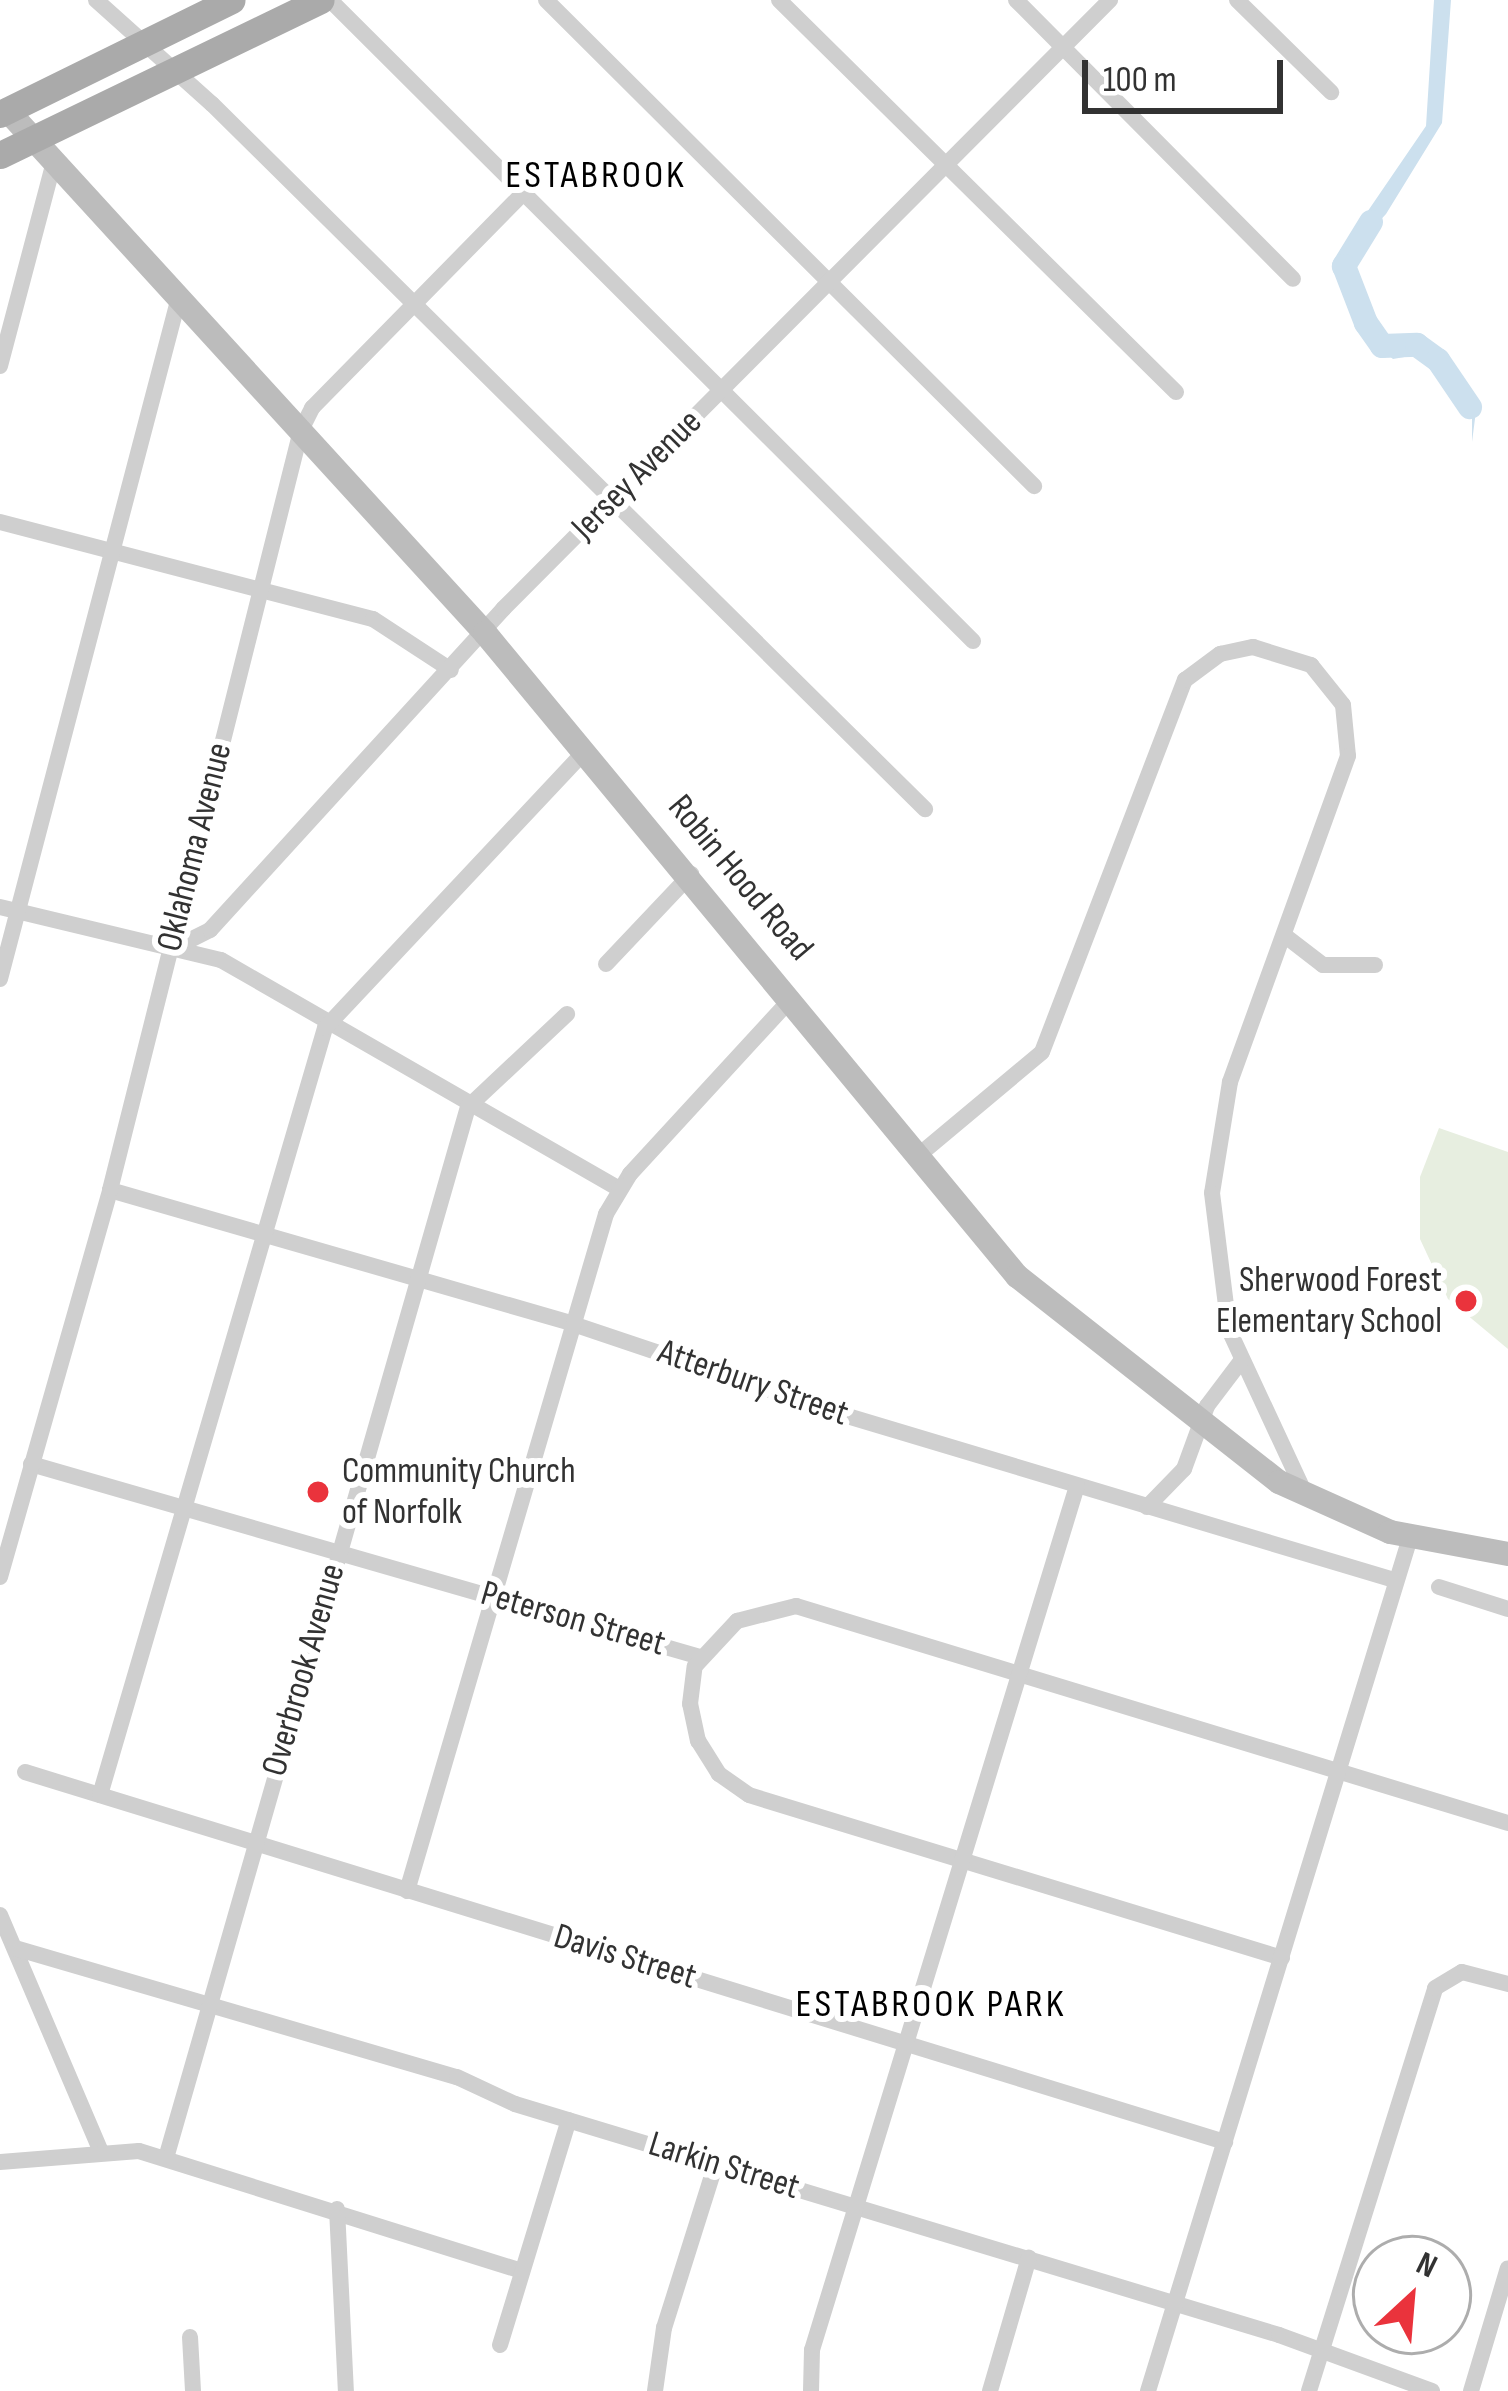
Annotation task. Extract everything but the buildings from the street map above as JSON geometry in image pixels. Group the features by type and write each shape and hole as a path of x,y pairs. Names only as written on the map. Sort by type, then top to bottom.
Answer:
{"main road":[{"path":"4,112 232,0"},
{"path":"0,154 320,0"}],"street":[{"path":"96,0 148,41 925,809"},
{"path":"330,0 973,641"},
{"path":"546,0 1034,486"},
{"path":"779,0 1176,392"},
{"path":"1016,0 1293,279"},
{"name":"Jersey Avenue","path":"170,950 210,930 612,500 1110,0"},
{"path":"1237,0 1331,92"},
{"name":"Robin Hood Road","path":"4,112 33,138 485,633 691,874 1017,1276 1201,1425 1306,1497 1410,1538 1508,1554"},
{"path":"0,366 54,161"},
{"name":"Oklahoma Avenue","path":"0,1577 110,1190 301,430 414,303 523,193"},
{"path":"0,979 9,909 112,552 179,297"},
{"path":"0,522 373,619 451,670"},
{"path":"919,1155 1042,1052 1177,691 1197,668 1236,649 1277,650 1311,665 1335,690 1348,722 1348,756 1230,1082 1215,1154 1219,1289 1241,1361 1306,1497"},
{"path":"100,1795 329,1023 586,750"},
{"path":"606,964 691,874"},
{"path":"9,909 221,960 619,1189"},
{"path":"1284,935 1323,965 1376,965"},
{"path":"407,1891 573,1324 619,1189 792,998"},
{"path":"470,1103 567,1014"},
{"name":"Overbrook Avenue","path":"166,2158 470,1103"},
{"name":"Atterbury Street","path":"110,1190 573,1324 1077,1486 1394,1580"},
{"path":"1147,1507 1184,1469 1201,1425 1241,1361"},
{"name":"Peterson Street","path":"31,1464 700,1657 692,1723 706,1757 733,1786 1282,1958"},
{"path":"811,2391 812,2350 1077,1486"},
{"path":"1148,2391 1410,1538"},
{"path":"1439,1587 1508,1609"},
{"path":"700,1657 752,1613 796,1606 1508,1823"},
{"name":"Davis Street","path":"25,1772 1225,2142"},
{"path":"0,1915 100,2150"},
{"name":"Larkin Street","path":"14,1948 457,2077 569,2120 1175,2303 1432,2391"},
{"path":"1309,2391 1435,1988 1462,1972 1508,1984"},
{"path":"500,2345 569,2120"},
{"path":"0,2162 100,2150 166,2158 522,2271"},
{"path":"655,2391 664,2329 716,2163"},
{"path":"337,2209 346,2391"},
{"path":"990,2391 1029,2258"},
{"path":"1471,2391 1508,2268"},
{"path":"190,2337 193,2391"}],"shaded area":[{"path":"1439,1128 1508,1152 1508,1349 1448,1299 1420,1239 1420,1177"}],"water":[{"path":"1434,0 1451,0 1442,123 1386,214 1351,252 1344,282 1388,351 1401,355 1423,346 1443,358 1476,411 1472,442 1472,414 1438,367 1422,354 1393,359 1386,353 1341,288 1333,262 1426,126"}],"waterway":[{"path":"1371,222 1344,266 1366,323 1382,346 1417,345 1438,360 1470,407"}],"place":[{"name":"Sherwood Forest Elementary School","path":"1466,1301"},
{"name":"Community Church of Norfolk","path":"318,1492"}],"district":[{"name":"ESTABROOK","path":"596,176"},
{"name":"ESTABROOK PARK","path":"931,2005"}]}
